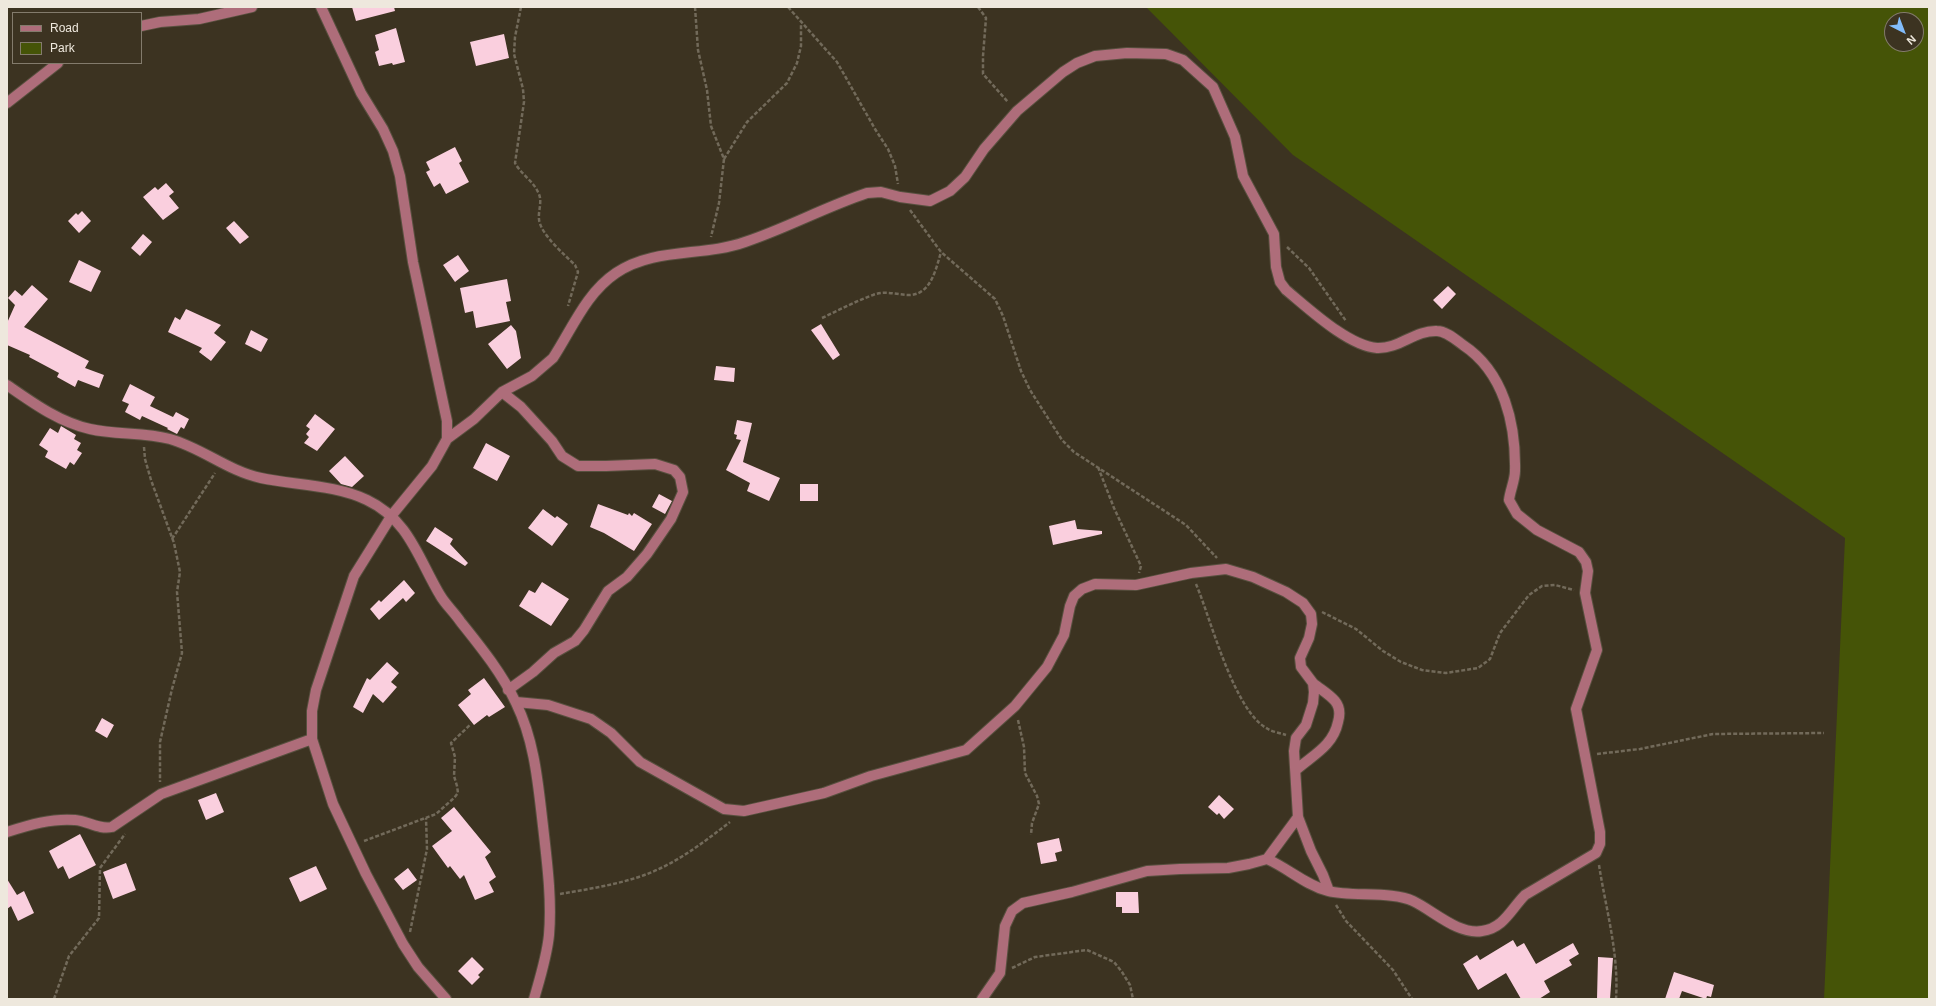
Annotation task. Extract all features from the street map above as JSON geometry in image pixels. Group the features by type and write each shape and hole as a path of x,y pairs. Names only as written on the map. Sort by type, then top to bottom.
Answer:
{"street":[{"path":"142,26 160,22 199,19 252,7"},
{"path":"321,7 361,93 383,129 393,150 400,176 413,262 447,421 447,439"},
{"path":"446,999 418,967 392,925 352,846 333,804 312,739 312,711 316,690 354,576 392,515 432,466 447,439 474,419 502,392 532,376 553,358 594,293 616,273 628,266 644,260 745,243 867,193 881,192 900,197 930,201 950,191 965,177 984,149 1017,111 1063,72 1077,63 1095,56 1127,53 1166,54 1183,60 1213,87 1235,137 1243,176 1274,234 1276,267 1280,282 1286,290 1340,333 1355,342 1376,348 1391,347 1427,331 1439,331 1474,352 1496,382 1510,414 1514,430 1515,472 1509,500 1517,514 1537,530 1579,552 1586,562 1588,571 1585,593 1597,650 1576,709 1600,832 1600,844 1596,852 1525,895 1516,904 1504,922 1493,928 1481,931 1464,930 1412,900 1392,896 1330,891 1294,876 1278,864 1267,859"},
{"path":"7,103 57,64"},
{"path":"7,386 45,411 68,421 102,431 142,434 172,439 228,466 259,478 343,492 365,499 392,515 414,544 440,596 480,646 516,702 529,736 538,774 550,896 547,948 534,999"},
{"path":"502,392 521,407 552,441 562,456 578,466 655,464 674,470 680,478 683,492 671,520 647,554 627,577 608,591 584,630 575,641 554,654 533,672 508,690"},
{"path":"516,702 548,705 591,719 611,733 640,762 724,809 744,811 824,793 871,776 966,750 1015,706 1047,667 1064,635 1070,606 1074,596 1082,589 1094,584 1136,585 1191,573 1226,569 1253,577 1286,592 1303,603 1311,614 1312,624 1309,638 1300,658 1301,667 1313,683 1335,701 1340,716 1336,732 1328,744 1296,770"},
{"path":"1313,683 1313,703 1306,725 1296,738 1294,751 1298,817 1311,852 1330,891"},
{"path":"7,832 30,825 67,820 82,821 104,828 112,827 161,794 312,739"},
{"path":"982,999 1000,973 1002,942 1005,926 1012,911 1023,902 1072,892 1147,871 1228,868 1267,859 1298,817"}],"path":[{"path":"521,7 514,37 514,54 523,89 524,102 515,163 540,195 539,220 543,229 575,265 578,272 568,309"},
{"path":"695,7 698,50 707,90 711,126 724,158"},
{"path":"788,7 837,62 875,129 888,148 895,166 900,197 941,252 995,299 1003,316 1021,371 1045,414 1062,440 1074,452 1098,466 1186,525 1226,569"},
{"path":"978,7 986,18 983,74 1001,96 1017,111"},
{"path":"707,250 718,203 724,158 747,122 787,83 797,63 801,46 802,24"},
{"path":"1274,234 1309,268 1323,291 1345,320 1355,342"},
{"path":"822,318 873,294 893,292 910,295 918,293 931,281 941,252"},
{"path":"142,434 147,466 161,512 172,539 180,572 177,592 182,653 160,742 161,794"},
{"path":"172,539 215,475 217,461"},
{"path":"1098,466 1114,508 1141,566 1136,585"},
{"path":"1191,573 1204,601 1223,660 1251,713 1267,729 1296,738"},
{"path":"1303,603 1356,629 1383,651 1401,662 1422,670 1446,673 1478,668 1490,659 1500,633 1529,595 1542,586 1555,585 1585,593"},
{"path":"1015,706 1024,747 1025,773 1037,796 1039,804 1032,823 1031,836"},
{"path":"352,846 426,818 444,808 458,793 458,786 454,776 455,757 451,744 471,724"},
{"path":"1584,755 1640,750 1713,734 1824,733"},
{"path":"550,896 608,886 660,868 698,847 744,811"},
{"path":"406,949 427,849 426,818"},
{"path":"54,999 69,956 99,918 100,868 128,829"},
{"path":"1596,852 1614,946 1616,967 1616,999"},
{"path":"1330,891 1333,900 1346,921 1394,970 1412,999"},
{"path":"1000,973 1035,957 1087,950 1114,962 1130,985 1133,999"}],"green space":[{"path":"1146,7 1929,7 1929,999 1824,999 1845,538 1293,155"}],"building":[{"path":"352,7 394,7 395,11 356,21"},
{"path":"396,28 405,62 379,66 375,52 379,50 375,35"},
{"path":"504,34 509,58 476,66 470,42"},
{"path":"455,147 462,161 459,163 469,182 446,194 440,183 434,187 426,172 430,170 426,162"},
{"path":"166,183 174,192 169,196 179,208 163,220 143,197 155,187 158,190"},
{"path":"82,211 91,221 79,233 68,221 76,213 78,215"},
{"path":"234,221 249,237 240,244 226,228"},
{"path":"143,234 152,242 140,256 131,248"},
{"path":"458,255 469,271 455,282 443,265"},
{"path":"79,260 101,271 91,292 69,282"},
{"path":"507,279 511,301 506,302 510,321 476,328 473,311 465,313 460,288"},
{"path":"32,285 48,299 24,327 89,361 85,368 104,375 99,388 78,380 75,387 57,377 59,373 29,357 30,355 7,345 7,323 15,305 8,298 15,290 22,296"},
{"path":"1448,286 1456,294 1442,309 1433,300"},
{"path":"186,309 221,325 214,333 226,342 211,361 199,352 202,348 168,332 175,317 180,320"},
{"path":"821,324 840,355 833,360 811,330"},
{"path":"511,325 516,331 521,358 507,369 488,344"},
{"path":"251,330 268,339 261,352 245,344"},
{"path":"716,366 735,368 734,382 714,380"},
{"path":"130,384 155,397 150,406 173,417 176,412 189,419 184,429 181,427 177,434 167,429 168,428 142,416 140,420 125,412 129,404 122,401"},
{"path":"315,414 335,429 317,451 304,443 309,437 306,434 310,429 306,426"},
{"path":"737,420 752,423 743,462 780,478 769,501 747,491 750,483 726,470 741,440 736,439 737,435 734,434"},
{"path":"61,426 76,435 74,439 81,443 77,450 82,453 74,465 70,462 66,469 45,457 48,451 39,445 50,428 58,433"},
{"path":"486,443 510,456 497,481 473,468"},
{"path":"345,456 364,476 352,487 341,484 329,471"},
{"path":"800,484 818,484 818,501 800,501"},
{"path":"659,494 672,501 665,514 652,507"},
{"path":"598,504 628,515 629,513 632,516 634,513 652,524 634,551 604,533 590,527"},
{"path":"543,509 555,518 557,516 568,524 552,546 528,528"},
{"path":"1075,520 1077,529 1102,531 1102,534 1053,545 1049,526"},
{"path":"435,527 453,539 450,544 468,563 465,566 426,541"},
{"path":"404,580 415,593 406,602 403,598 379,620 370,609 379,600 381,602"},
{"path":"542,582 569,599 551,626 519,606 529,590 535,593"},
{"path":"387,662 399,673 391,682 397,687 383,703 373,694 363,713 353,707 367,678 370,680"},
{"path":"484,678 505,707 489,717 487,715 474,725 458,705 471,694 468,690"},
{"path":"102,718 114,725 107,738 95,731"},
{"path":"216,793 224,812 206,820 198,800"},
{"path":"1219,795 1234,809 1224,819 1219,813 1217,815 1208,807"},
{"path":"454,807 491,852 485,857 496,877 489,882 494,892 475,900 464,875 460,879 450,866 448,868 432,846 452,831 441,818"},
{"path":"80,834 96,865 69,879 63,866 58,869 49,851"},
{"path":"1059,838 1062,851 1055,853 1057,861 1041,864 1037,843"},
{"path":"126,863 136,890 113,899 103,872"},
{"path":"316,866 327,889 300,902 289,878"},
{"path":"408,868 417,880 403,890 394,879"},
{"path":"7,879 17,895 24,891 34,913 18,921 11,906 7,909"},
{"path":"1116,892 1138,892 1139,913 1122,913 1122,907 1116,907"},
{"path":"1513,940 1517,947 1524,943 1536,964 1573,943 1579,954 1569,960 1572,965 1544,981 1550,992 1539,999 1521,999 1506,973 1478,990 1463,964 1477,955 1480,960"},
{"path":"472,957 484,969 478,975 480,977 472,985 458,971"},
{"path":"1598,957 1613,958 1610,999 1597,999"},
{"path":"1674,972 1714,985 1711,997 1707,996 1706,999 1682,991 1679,999 1665,999"}]}
